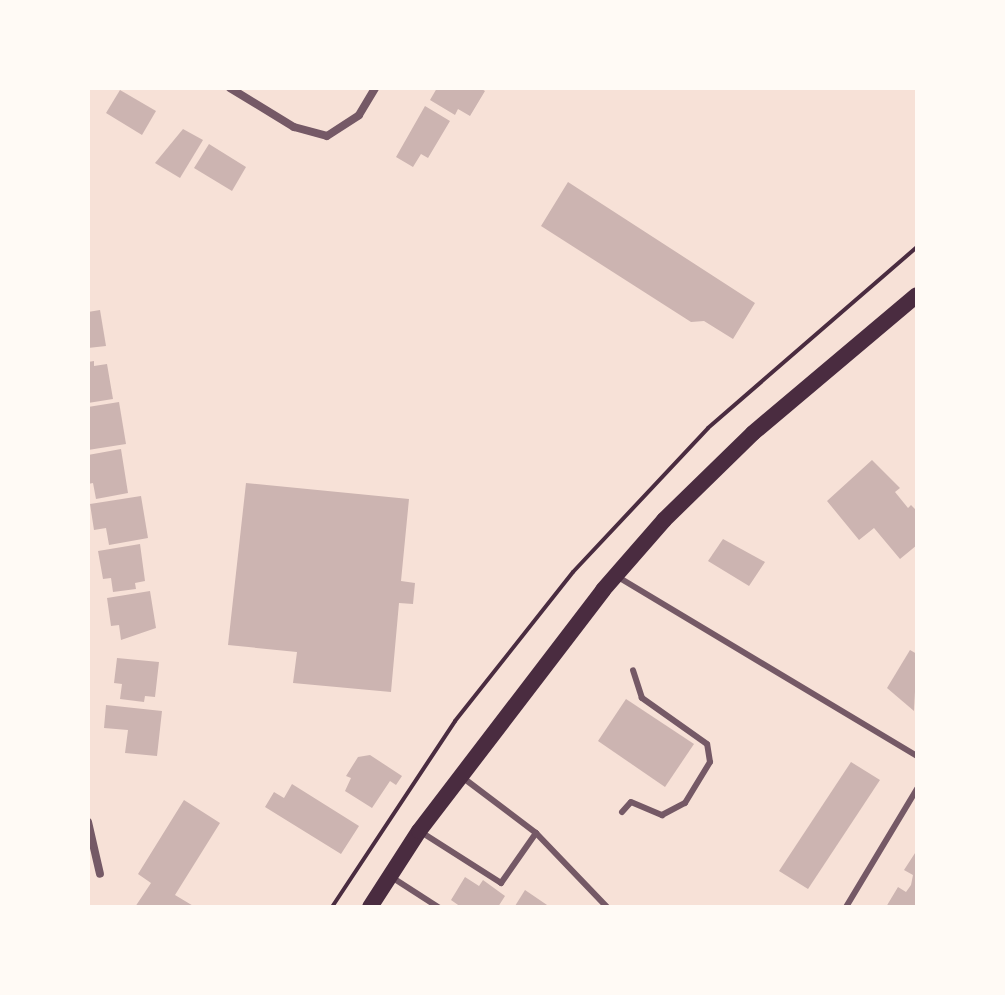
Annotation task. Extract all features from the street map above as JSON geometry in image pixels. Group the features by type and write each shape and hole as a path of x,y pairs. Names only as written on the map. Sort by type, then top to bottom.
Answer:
{"main road":[{"path":"370,907 419,831 615,575 753,433 917,295"}],"street":[{"path":"230,88 294,127 327,136 359,115 375,88"},
{"path":"88,822 100,874"}],"lane":[{"path":"615,575 917,756"},
{"path":"622,812 631,802 662,815 685,803 710,762 707,744 642,698 633,670"},
{"path":"462,777 536,833 607,907"},
{"path":"846,907 917,789"},
{"path":"419,831 501,883 536,833"},
{"path":"390,876 438,907"}],"path":[{"path":"332,907 455,721 593,550 708,428 917,247"}],"building":[{"path":"437,88 480,88 485,91 470,116 458,109 455,115 430,100"},
{"path":"120,90 156,111 142,135 106,113"},
{"path":"425,106 450,121 428,158 421,154 413,167 396,157"},
{"path":"183,129 203,140 180,178 155,163"},
{"path":"209,144 246,167 232,191 194,168"},
{"path":"568,182 755,303 733,339 704,321 691,322 541,226"},
{"path":"100,310 106,346 88,348 88,312"},
{"path":"94,361 94,366 107,364 113,399 88,403 88,362"},
{"path":"119,402 126,444 88,450 88,407"},
{"path":"121,449 128,493 96,499 93,483 88,484 88,455"},
{"path":"872,460 900,488 895,492 908,508 911,505 917,511 917,545 900,559 874,528 859,540 827,501"},
{"path":"246,483 409,499 401,581 415,583 413,604 399,603 391,692 293,683 297,652 228,645"},
{"path":"141,496 148,538 109,545 106,528 94,530 90,504"},
{"path":"723,539 765,562 749,586 708,561"},
{"path":"140,544 145,581 135,583 136,589 113,592 111,578 103,579 98,551"},
{"path":"150,591 156,628 121,640 119,625 111,626 107,598"},
{"path":"910,650 917,654 914,711 887,688"},
{"path":"117,658 159,662 155,697 145,696 144,702 120,699 122,684 114,683"},
{"path":"626,699 694,744 665,787 598,741"},
{"path":"106,705 162,711 157,756 125,753 128,730 104,728"},
{"path":"370,755 402,776 396,785 390,781 372,808 345,791 351,778 346,776 358,757"},
{"path":"851,762 880,780 808,889 779,871"},
{"path":"292,784 359,826 341,854 265,807 274,792 284,798"},
{"path":"184,800 220,823 175,895 195,907 135,907 151,883 138,874"},
{"path":"917,850 917,907 886,907 898,887 906,892 911,885 913,875 904,870"},
{"path":"465,877 479,886 483,880 505,896 498,907 461,907 451,900"},
{"path":"525,890 550,907 515,906"}]}
